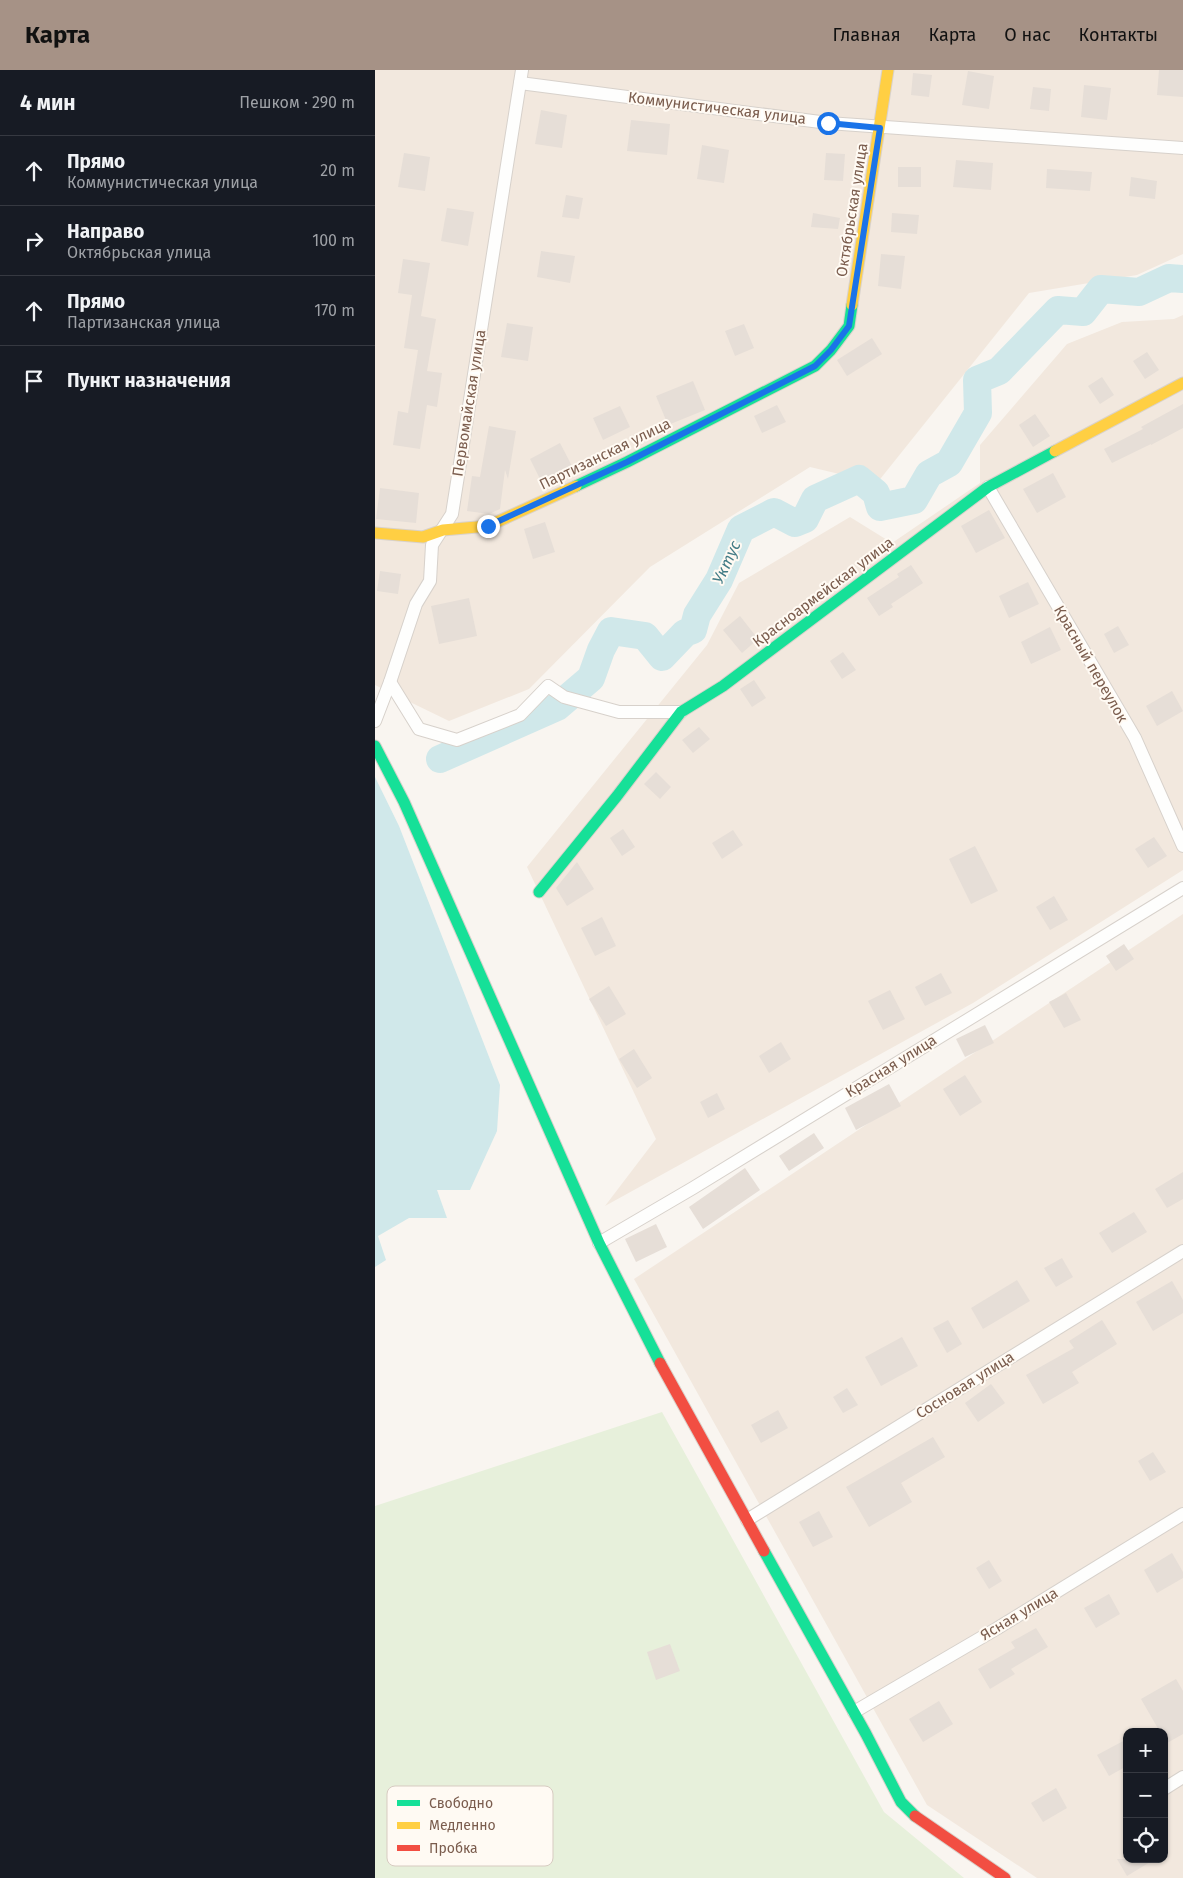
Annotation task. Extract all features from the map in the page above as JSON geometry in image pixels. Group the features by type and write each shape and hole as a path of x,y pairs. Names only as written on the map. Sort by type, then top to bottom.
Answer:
{"street":[{"name":"Октябрьская улица","path":"831,350 849,326 888,70"},
{"name":"Коммунистическая улица","path":"521,76 828,123 1183,148"},
{"name":"Первомайская улица","path":"375,721 416,604 430,581 432,545 452,514 521,76"},
{"name":"Партизанская улица","path":"375,533 423,537 443,530 488,526 610,470 815,366 831,350"},
{"name":"Красноармейская улица","path":"539,892 617,796 681,712 723,686 988,487 1183,383"},
{"name":"Красный переулок","path":"988,487 1135,738 1183,846"},
{"path":"390,682 419,729 457,740 519,715 548,686 564,697 619,712 681,712"},
{"path":"375,746 404,802 599,1243 664,1372 854,1712 901,1802 919,1820 1005,1878"},
{"name":"Красная улица","path":"599,1243 702,1183 1183,888"},
{"name":"Сосновая улица","path":"747,1520 1183,1251"},
{"name":"Ясная улица","path":"854,1712 995,1629 1183,1514"},
{"path":"1168,1786 1183,1777"}],"shaded area":[{"path":"375,70 1183,70 1183,254 1137,275 1029,293 877,483 810,467 650,567 529,689 449,721 375,685"},
{"path":"1183,315 1183,870 973,1003 605,1206 656,1139 527,867 707,645 739,583 850,517 892,543 980,483 980,445 1067,344 1122,322 1174,319"},
{"path":"1183,914 1183,1878 1037,1878 927,1805 634,1279"}],"green space":[{"path":"662,1412 884,1812 964,1878 375,1878 375,1506"}],"water":[{"path":"375,777 399,826 500,1085 497,1131 470,1190 437,1190 447,1218 409,1218 378,1236 386,1260 375,1267"}],"building":[{"path":"1159,70 1183,70 1183,97 1157,95"},
{"path":"968,71 994,76 989,109 962,105"},
{"path":"913,73 932,75 929,97 911,95"},
{"path":"1084,85 1111,88 1107,120 1081,117"},
{"path":"1033,87 1051,89 1049,111 1030,109"},
{"path":"541,110 567,115 562,148 535,144"},
{"path":"631,120 670,124 667,155 627,151"},
{"path":"702,145 729,150 724,183 697,179"},
{"path":"404,153 430,157 425,191 398,187"},
{"path":"826,153 845,154 843,181 824,180"},
{"path":"956,160 993,163 991,190 953,187"},
{"path":"898,167 921,167 921,187 898,187"},
{"path":"1047,169 1092,172 1090,191 1046,188"},
{"path":"1131,177 1157,181 1155,199 1129,196"},
{"path":"566,195 583,198 579,219 562,217"},
{"path":"447,208 474,212 468,246 441,241"},
{"path":"813,213 840,218 838,229 811,227"},
{"path":"892,213 919,215 917,234 891,232"},
{"path":"541,251 575,256 570,283 537,277"},
{"path":"881,254 905,256 901,289 878,286"},
{"path":"403,259 430,263 421,316 436,319 427,371 442,373 437,407 427,405 420,449 393,445 398,411 408,413 418,350 404,348 412,295 398,293"},
{"path":"507,323 533,327 528,361 501,357"},
{"path":"744,324 754,348 735,356 725,331"},
{"path":"872,338 882,354 847,376 837,360"},
{"path":"1147,352 1159,370 1145,379 1133,361"},
{"path":"1102,377 1114,395 1100,404 1088,386"},
{"path":"693,381 705,410 668,425 656,396"},
{"path":"1183,404 1183,428 1112,463 1104,449 1143,429 1141,427"},
{"path":"777,405 786,422 762,433 754,416"},
{"path":"620,406 630,427 603,440 593,418"},
{"path":"1035,414 1050,436 1033,447 1019,425"},
{"path":"489,426 516,431 508,479 505,470 500,509 489,514 467,511 472,476 480,477"},
{"path":"560,443 573,468 542,483 530,459"},
{"path":"1053,473 1066,497 1037,513 1023,489"},
{"path":"380,488 419,493 416,523 376,519"},
{"path":"989,510 1005,538 976,553 961,526"},
{"path":"545,522 555,552 533,559 524,529"},
{"path":"911,565 923,583 891,604 893,607 879,616 867,598 899,577 897,574"},
{"path":"380,571 401,574 398,594 377,591"},
{"path":"1028,582 1039,604 1009,618 999,596"},
{"path":"469,598 477,636 439,644 431,606"},
{"path":"740,616 758,639 742,653 723,630"},
{"path":"1118,626 1129,645 1114,653 1104,634"},
{"path":"1050,627 1061,650 1031,664 1021,642"},
{"path":"843,652 856,670 842,679 830,661"},
{"path":"754,680 766,698 752,707 740,689"},
{"path":"1172,691 1183,711 1157,726 1146,706"},
{"path":"699,727 710,739 693,753 682,740"},
{"path":"656,772 671,787 660,799 644,784"},
{"path":"623,829 635,847 622,856 610,838"},
{"path":"733,830 743,845 722,859 712,843"},
{"path":"1154,837 1167,856 1148,868 1135,849"},
{"path":"975,846 998,891 971,904 949,859"},
{"path":"577,862 594,889 567,906 556,888"},
{"path":"1054,896 1068,920 1050,930 1036,907"},
{"path":"602,917 616,946 595,956 581,928"},
{"path":"1124,944 1134,959 1116,971 1106,956"},
{"path":"941,973 952,993 925,1006 915,987"},
{"path":"609,986 626,1014 606,1026 589,999"},
{"path":"890,990 905,1019 883,1030 868,1001"},
{"path":"1066,993 1081,1020 1064,1028 1049,1002"},
{"path":"985,1025 994,1043 965,1057 956,1039"},
{"path":"781,1042 791,1059 769,1073 759,1056"},
{"path":"634,1049 652,1078 637,1088 619,1059"},
{"path":"965,1075 982,1102 960,1116 943,1089"},
{"path":"889,1084 901,1106 856,1130 845,1108"},
{"path":"717,1093 725,1109 708,1118 700,1102"},
{"path":"814,1133 824,1148 789,1171 779,1156"},
{"path":"745,1168 760,1190 703,1229 689,1207"},
{"path":"1183,1172 1183,1199 1167,1208 1155,1189"},
{"path":"1134,1212 1147,1232 1112,1253 1099,1233"},
{"path":"656,1224 667,1247 636,1262 625,1239"},
{"path":"1062,1258 1073,1277 1056,1287 1044,1268"},
{"path":"1017,1280 1030,1301 983,1329 971,1308"},
{"path":"1172,1281 1183,1300 1183,1313 1153,1331 1136,1302"},
{"path":"948,1320 962,1344 947,1353 933,1328"},
{"path":"1102,1320 1117,1344 1072,1372 1079,1383 1043,1404 1026,1375 1074,1348 1069,1341"},
{"path":"902,1337 918,1366 881,1386 865,1357"},
{"path":"991,1384 1005,1403 978,1422 965,1403"},
{"path":"847,1388 858,1405 843,1413 833,1397"},
{"path":"778,1410 788,1428 761,1443 751,1425"},
{"path":"933,1437 945,1457 901,1483 912,1502 869,1527 846,1487"},
{"path":"1153,1452 1166,1472 1150,1481 1138,1461"},
{"path":"819,1511 833,1537 813,1547 799,1522"},
{"path":"1172,1553 1183,1572 1183,1578 1157,1593 1144,1570"},
{"path":"989,1560 1002,1581 989,1589 976,1568"},
{"path":"1109,1594 1120,1614 1096,1628 1084,1608"},
{"path":"1036,1628 1048,1647 1011,1669 1015,1674 990,1689 978,1669 1015,1648 1011,1642"},
{"path":"670,1644 680,1671 656,1680 647,1652"},
{"path":"1176,1679 1183,1691 1183,1734 1168,1742 1168,1728 1158,1728 1141,1699"},
{"path":"939,1701 953,1724 923,1742 909,1719"},
{"path":"1123,1741 1123,1768 1109,1776 1097,1755"},
{"path":"1056,1788 1067,1808 1043,1822 1031,1803"},
{"path":"1117,1859 1123,1859 1123,1863 1148,1863 1127,1876"}],"waterway":[{"name":"Уктус","path":"440,759 557,707 591,678 601,650 611,631 645,636 662,657 685,633 693,630 697,615 719,580 741,529 774,512 795,523 805,519 815,499 859,479 876,493 880,507 914,500 929,474 949,463 978,413 977,380 999,371 1058,310 1083,312 1101,289 1139,292 1169,278 1183,279"}],"traffic: fast":[{"path":"576,486 815,366 831,350 849,326 852,305"},
{"path":"539,892 617,796 681,712 723,686 988,487 1055,451"},
{"path":"375,746 404,802 599,1243 660,1363"},
{"path":"764,1551 866,1734 901,1802 915,1816"}],"traffic: slow":[{"path":"852,305 888,70"},
{"path":"1055,451 1183,383"},
{"path":"375,533 423,537 443,530 488,526 576,486"}],"traffic: jam":[{"path":"660,1363 764,1551"},
{"path":"915,1816 1005,1878"}],"route":[{"path":"488,526 627,462 815,366 831,350 849,326 880,128 828,123"}]}
